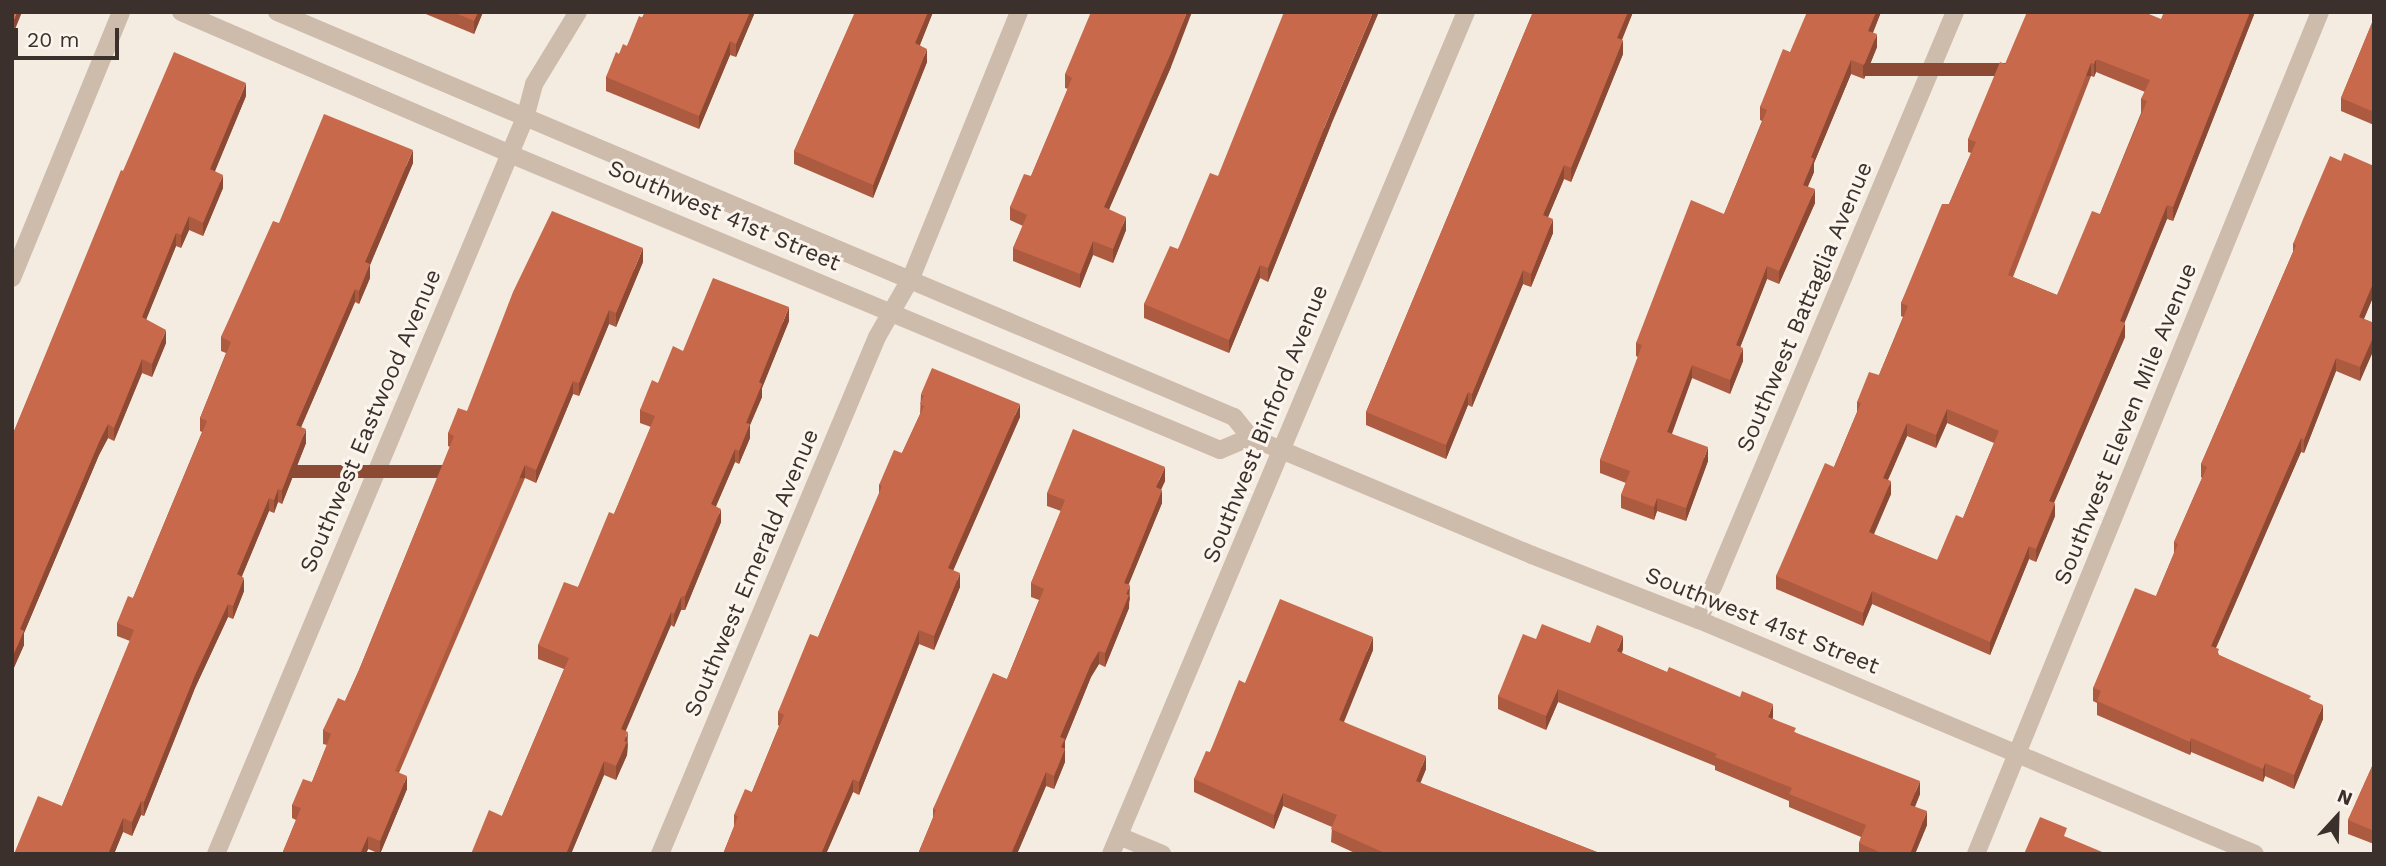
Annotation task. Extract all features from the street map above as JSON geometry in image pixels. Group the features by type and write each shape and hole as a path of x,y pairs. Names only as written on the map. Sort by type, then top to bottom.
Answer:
{"street":[{"path":"12,278 121,12"},
{"name":"Southwest 41st Street","path":"181,12 510,154 1220,450 1250,437"},
{"name":"Southwest 41st Street","path":"278,12 1234,417 1250,437 1279,450 1532,555 1699,620 2255,854"},
{"name":"Southwest Eastwood Avenue","path":"216,854 525,118 534,85 578,12"},
{"name":"Southwest Emerald Avenue","path":"660,854 891,312 911,278 1019,12"},
{"name":"Southwest Binford Avenue","path":"1111,854 1225,587 1279,450 1466,12"},
{"name":"Southwest Battaglia Avenue","path":"1699,620 1955,12"},
{"name":"Southwest Eleven Mile Avenue","path":"1976,854 2320,12"},
{"path":"1119,835 1162,854"}],"building":[{"path":"453,12 478,12 474,21"},
{"path":"645,12 750,12 736,44 730,41 699,116 606,77 616,52 619,54 623,44 627,46 639,16 643,18"},
{"path":"855,12 928,12 915,43 927,49 873,185 794,151"},
{"path":"1091,12 1187,12 1104,207 1126,217 1113,249 1093,241 1080,274 1013,248 1027,215 1010,207 1024,174 1031,176 1072,78 1065,74"},
{"path":"1284,12 1373,12 1268,268 1260,265 1229,340 1144,304 1170,246 1178,249 1210,173 1218,176"},
{"path":"1533,12 1628,12 1617,38 1623,40 1571,168 1564,165 1543,215 1553,219 1531,274 1523,270 1472,394 1468,392 1446,445 1366,412"},
{"path":"1807,12 1876,12 1868,31 1877,34 1864,65 1851,60 1811,157 1814,159 1803,185 1815,189 1779,271 1767,266 1736,345 1743,348 1730,380 1692,365 1667,432 1708,447 1686,508 1657,498 1654,507 1621,495 1630,471 1600,460 1642,345 1636,343 1691,200 1724,214 1767,110 1760,107 1783,49 1790,52"},
{"path":"2027,12 2144,12 2161,19 2164,12 2250,12 2173,207 2167,205 2120,321 2125,323 2049,501 2055,503 2036,549 2029,546 1990,642 1872,591 1863,613 1776,576 1825,463 1834,467 1861,403 1857,402 1869,372 1879,375 1908,306 1901,303 1942,204 1949,204 1976,142 1968,139 2000,62 2005,64","holes":["2096,59 2150,80 2141,99 2147,101 2100,214 2092,211 2057,295 2008,275 2091,63 2094,64","1947,409 1999,431 1963,518 1956,515 1937,560 1869,532 1891,481 1883,478 1907,423 1936,435"]},
{"path":"2374,18 2374,112 2341,98"},
{"path":"174,52 246,83 210,169 223,175 203,223 189,216 181,235 176,233 142,317 166,330 152,364 142,359 114,428 108,424 99,442 20,629 24,631 12,658 12,436 121,170 123,171"},
{"path":"324,114 413,150 365,262 370,264 359,291 355,289 296,425 306,429 282,490 278,489 274,500 269,498 237,574 244,578 233,606 228,604 195,675 144,802 141,801 132,822 123,818 108,854 14,854 38,796 62,806 134,630 117,623 128,596 133,598 207,421 200,418 231,342 221,337 273,221 279,223"},
{"path":"2344,153 2374,166 2374,281 2359,317 2374,323 2374,335 2360,367 2336,358 2304,440 2301,438 2211,646 2219,649 2217,654 2311,696 2309,699 2323,705 2294,775 2265,763 2263,769 2191,738 2190,742 2097,701 2101,691 2093,688 2135,588 2156,596 2178,544 2174,542 2207,467 2201,464 2296,245 2293,244 2304,217 2330,156 2341,161"},
{"path":"552,211 643,248 616,313 609,310 579,383 573,381 536,470 525,465 395,771 407,776 380,841 368,836 360,854 282,854 301,808 292,805 303,779 312,782 331,734 323,730 338,698 345,701 359,670 454,436 448,433 458,408 467,411 513,292"},
{"path":"713,278 789,307 759,382 762,384 746,423 750,424 739,451 735,449 711,504 721,509 685,596 681,597 674,614 671,612 621,729 628,732 624,741 627,742 616,766 604,761 566,854 471,854 489,810 502,816 569,658 538,645 564,582 578,587 609,512 614,514 655,416 640,410 652,380 658,383 673,346 683,351"},
{"path":"932,368 1020,404 948,568 960,573 934,636 919,630 859,782 853,779 821,854 723,854 745,789 752,792 784,715 778,712 810,634 818,637 882,486 879,485 894,450 902,453 924,406 920,404 924,395 921,394"},
{"path":"1073,429 1165,467 1156,487 1162,490 1124,583 1130,585 1126,594 1129,595 1105,653 1099,651 1091,664 1060,737 1065,739 1061,747 1065,749 1054,776 1046,772 1011,854 918,854 936,810 933,809 993,673 1007,679 1044,589 1031,583 1065,500 1047,493"},
{"path":"1280,599 1373,637 1339,720 1426,756 1416,781 1602,854 1387,854 1331,829 1337,815 1283,793 1274,815 1194,779 1206,751 1210,752 1239,680 1245,683"},
{"path":"1542,624 1590,643 1597,625 1623,636 1617,651 1667,672 1669,667 1740,697 1742,691 1773,704 1768,717 1796,728 1794,732 1920,781 1910,805 1927,811 1910,854 1884,854 1859,843 1866,825 1789,794 1792,788 1715,757 1717,754 1558,689 1546,716 1498,696 1523,634 1536,639"},
{"path":"2374,762 2374,831 2348,820"},
{"path":"2040,817 2067,828 2064,836 2107,854 2024,854"}]}
